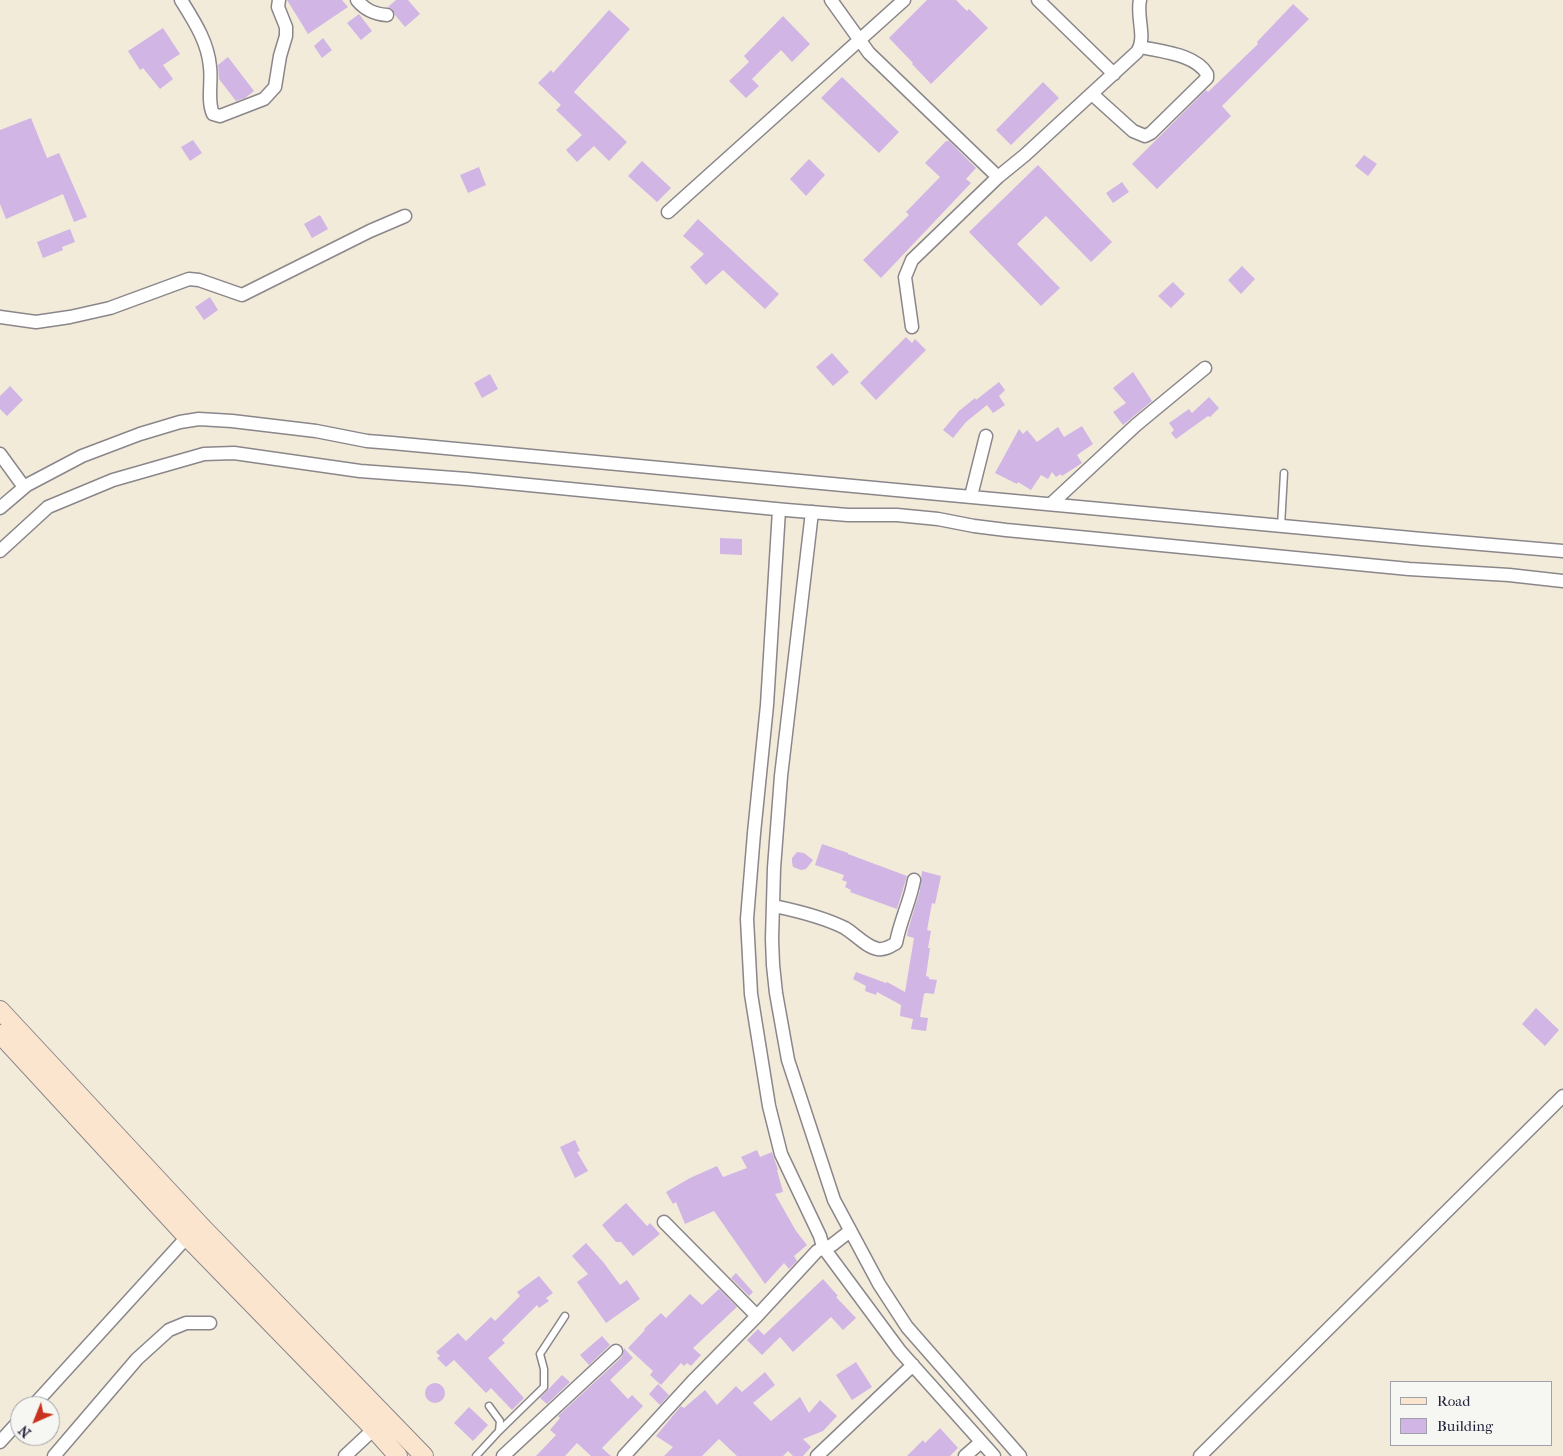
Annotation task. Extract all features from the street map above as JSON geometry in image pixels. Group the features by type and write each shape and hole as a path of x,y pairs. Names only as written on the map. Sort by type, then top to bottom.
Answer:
{"street":[{"path":"180,0 197,26 207,50 212,79 210,108 213,114 220,116 264,99 276,87 280,56 286,36 286,27 278,7 279,0"},
{"path":"357,0 362,7 371,12 387,15"},
{"path":"831,0 869,53 998,177"},
{"path":"668,212 789,101 904,0"},
{"path":"1038,0 1114,74"},
{"path":"912,327 905,277 912,260 998,177 1025,155 1141,48 1142,40 1138,6 1140,0"},
{"path":"1092,94 1132,131 1145,136 1151,133 1206,78 1207,74 1199,64 1187,58 1141,48"},
{"path":"0,317 36,322 70,317 110,308 189,278 242,295 370,231 405,216"},
{"path":"1051,504 1136,425 1205,368"},
{"path":"0,508 24,487 82,456 164,426 199,419 282,426 392,444 1563,551"},
{"path":"971,496 986,436"},
{"path":"0,551 48,508 113,480 204,454 234,453 360,471 467,479 783,510 848,515 897,515 938,519 1006,530 1409,569 1509,575 1563,581"},
{"path":"0,454 24,487"},
{"path":"783,510 747,919 751,994 769,1106 781,1154 820,1236 900,1351 994,1456"},
{"path":"810,512 781,776 774,868 772,938 776,993 788,1060 834,1200 847,1233 906,1327 1020,1456"},
{"path":"774,906 816,917 845,929 877,949 888,948 896,943 914,880"},
{"path":"0,1010 201,1226 424,1456"},
{"path":"0,1034 187,1237 398,1456"},
{"path":"1200,1456 1563,1096"},
{"path":"664,1222 758,1316"},
{"path":"624,1456 692,1382 758,1316 817,1251 847,1233"},
{"path":"42,1396 187,1237"},
{"path":"54,1456 137,1359 169,1330 186,1323 210,1323"},
{"path":"503,1456 616,1351"},
{"path":"817,1456 912,1365"},
{"path":"345,1456 374,1429"},
{"path":"0,1442 10,1431"},
{"path":"964,1456 981,1442"}],"lane":[{"path":"1281,526 1284,473"},
{"path":"476,1456 544,1387 544,1369 540,1354 564,1316"},
{"path":"489,1406 500,1421 499,1431"}],"building":[{"path":"287,0 342,0 348,7 308,34"},
{"path":"396,0 408,0 420,14 405,27 392,9 388,7"},
{"path":"927,0 956,0 967,11 969,9 988,28 931,84 889,38"},
{"path":"1293,4 1309,19 1222,106 1231,116 1157,189 1132,164 1206,90 1208,92 1258,44 1257,42"},
{"path":"609,10 630,29 574,92 627,142 609,161 594,146 577,162 566,150 582,135 556,110 561,105 538,83 551,70 553,73"},
{"path":"359,14 372,31 361,40 347,23"},
{"path":"783,16 810,44 792,62 781,50 752,79 759,86 746,98 729,81 749,62 744,56"},
{"path":"163,28 180,54 163,65 173,79 160,89 143,68 140,70 128,51"},
{"path":"323,38 332,50 322,58 314,46"},
{"path":"228,57 254,91 245,98 236,101 219,79 218,65"},
{"path":"842,77 899,132 879,153 821,98"},
{"path":"1043,82 1059,98 1011,145 996,130"},
{"path":"31,118 47,158 59,153 87,217 74,222 63,194 6,219 0,204 0,130"},
{"path":"193,140 202,153 190,161 181,147"},
{"path":"946,141 949,141 976,168 966,179 971,183 881,278 863,260 909,215 906,212 940,177 925,163"},
{"path":"1364,155 1377,164 1368,176 1355,166"},
{"path":"809,159 825,175 806,196 790,179"},
{"path":"642,161 671,188 657,202 628,176"},
{"path":"1038,165 1112,242 1091,262 1046,216 1017,244 1060,288 1041,306 969,232"},
{"path":"479,167 486,185 468,193 460,175"},
{"path":"1122,182 1129,192 1113,203 1106,193"},
{"path":"320,215 328,229 312,238 304,224"},
{"path":"698,219 779,294 765,309 723,270 706,285 690,267 704,254 683,236"},
{"path":"70,229 75,242 62,247 63,250 43,258 37,242"},
{"path":"1242,266 1255,279 1241,294 1228,280"},
{"path":"1173,282 1185,294 1171,308 1158,296"},
{"path":"210,297 218,310 204,320 195,307"},
{"path":"906,337 912,343 915,339 926,350 876,400 860,383"},
{"path":"832,353 849,372 833,386 816,367"},
{"path":"1133,372 1152,401 1123,425 1113,412 1126,403 1113,388"},
{"path":"490,374 498,389 482,398 474,383"},
{"path":"999,382 1005,390 999,396 1005,405 993,413 987,405 966,422 953,438 943,430 959,411"},
{"path":"10,386 23,400 7,416 0,409 0,396"},
{"path":"1209,397 1219,408 1210,417 1208,416 1176,439 1171,433 1174,430 1169,423 1189,409 1192,413"},
{"path":"1082,426 1093,444 1077,455 1082,463 1062,476 1061,474 1056,477 1052,472 1048,479 1041,475 1031,490 1018,482 1017,484 995,473 1019,429 1023,434 1027,430 1037,442 1058,427 1064,437"},
{"path":"720,538 742,539 742,555 720,554"},
{"path":"822,844 907,876 897,909 850,892 851,890 845,887 847,882 842,880 844,875 815,865"},
{"path":"797,852 804,853 813,860 806,869 801,870 793,867 792,858"},
{"path":"922,871 941,876 935,904 932,903 927,930 931,931 926,976 929,979 937,980 934,994 924,994 920,1017 928,1018 926,1031 911,1029 913,1019 900,1016 901,1005 877,992 876,995 865,991 866,986 853,979 856,972 887,982 905,992 914,938 907,936 920,890"},
{"path":"1536,1008 1559,1030 1545,1046 1522,1024"},
{"path":"575,1140 580,1151 577,1152 588,1171 575,1178 560,1147"},
{"path":"757,1150 760,1157 772,1152 783,1192 775,1194 796,1231 807,1245 794,1256 797,1261 789,1269 784,1263 765,1284 714,1211 685,1224 676,1202 673,1204 666,1192 690,1178 717,1166 723,1177 747,1168 741,1157"},
{"path":"626,1203 647,1226 650,1223 660,1234 633,1256 621,1242 616,1242 602,1225"},
{"path":"586,1243 620,1285 627,1280 640,1299 606,1323 577,1282 588,1274 572,1256"},
{"path":"736,1273 753,1292 749,1296 731,1278"},
{"path":"539,1276 553,1293 546,1298 549,1301 539,1308 537,1305 502,1340 505,1343 488,1358 524,1398 512,1410 491,1388 486,1393 454,1360 446,1367 437,1358 440,1356 436,1352 458,1333 466,1341 491,1317 495,1321 520,1296 517,1292"},
{"path":"823,1279 838,1296 836,1297 856,1318 843,1330 831,1317 793,1352 780,1337 762,1355 747,1340 758,1329 764,1335"},
{"path":"719,1289 737,1307 693,1348 701,1355 691,1366 687,1363 684,1366 681,1363 661,1385 650,1375 653,1371 628,1348 661,1313 666,1318 690,1294 702,1305"},
{"path":"602,1336 610,1345 589,1365 580,1355"},
{"path":"624,1348 633,1358 610,1380 628,1399 632,1395 643,1406 602,1448 611,1456 591,1456 577,1443 565,1456 536,1456 556,1435 550,1430 560,1418 558,1416 622,1357"},
{"path":"856,1362 872,1387 852,1400 836,1375"},
{"path":"765,1372 775,1385 753,1403 771,1421 800,1397 809,1413 820,1400 837,1416 823,1431 803,1439 811,1447 803,1456 793,1456 788,1451 783,1456 737,1456 719,1439 702,1456 664,1456 673,1447 656,1436 681,1406 684,1408 705,1390 717,1405 736,1386 742,1392"},
{"path":"562,1375 570,1382 547,1404 540,1398"},
{"path":"431,1383 439,1383 445,1389 445,1397 439,1403 431,1403 425,1397 425,1389"},
{"path":"658,1384 669,1395 660,1405 649,1394"},
{"path":"469,1407 488,1425 473,1441 454,1423"},
{"path":"940,1428 958,1448 950,1456 907,1456 923,1440 925,1443"}]}
